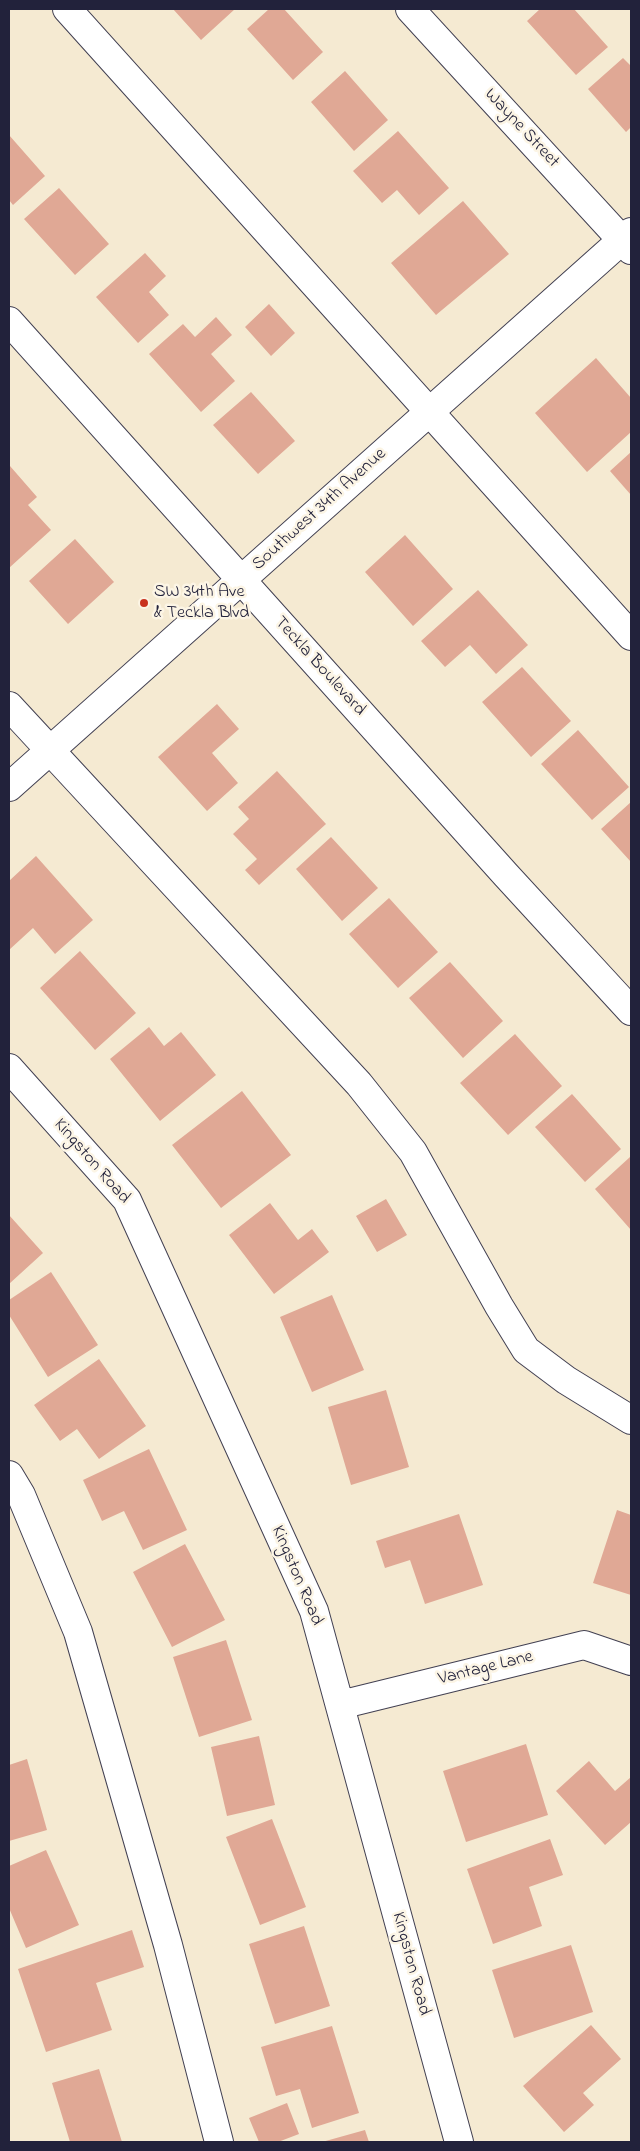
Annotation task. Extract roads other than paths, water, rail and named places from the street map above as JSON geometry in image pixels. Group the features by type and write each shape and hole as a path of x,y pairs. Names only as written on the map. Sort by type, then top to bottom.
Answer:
{"street":[{"path":"67,9 631,636"},
{"name":"Wayne Street","path":"410,9 628,241"},
{"name":"Southwest 34th Avenue","path":"9,788 430,412 628,241"},
{"name":"Teckla Boulevard","path":"9,321 493,860 631,1010"},
{"path":"9,706 365,1091 414,1152 499,1306 526,1350 566,1380 631,1420"},
{"name":"Kingston Road","path":"9,1068 127,1200 314,1611 459,2142"},
{"path":"9,1475 21,1495 78,1632 168,1945 219,2142"},
{"name":"Vantage Lane","path":"340,1705 584,1645 631,1661"}],"place":[{"name":"SW 34th Ave & Teckla Blvd","path":"144,603"}]}
